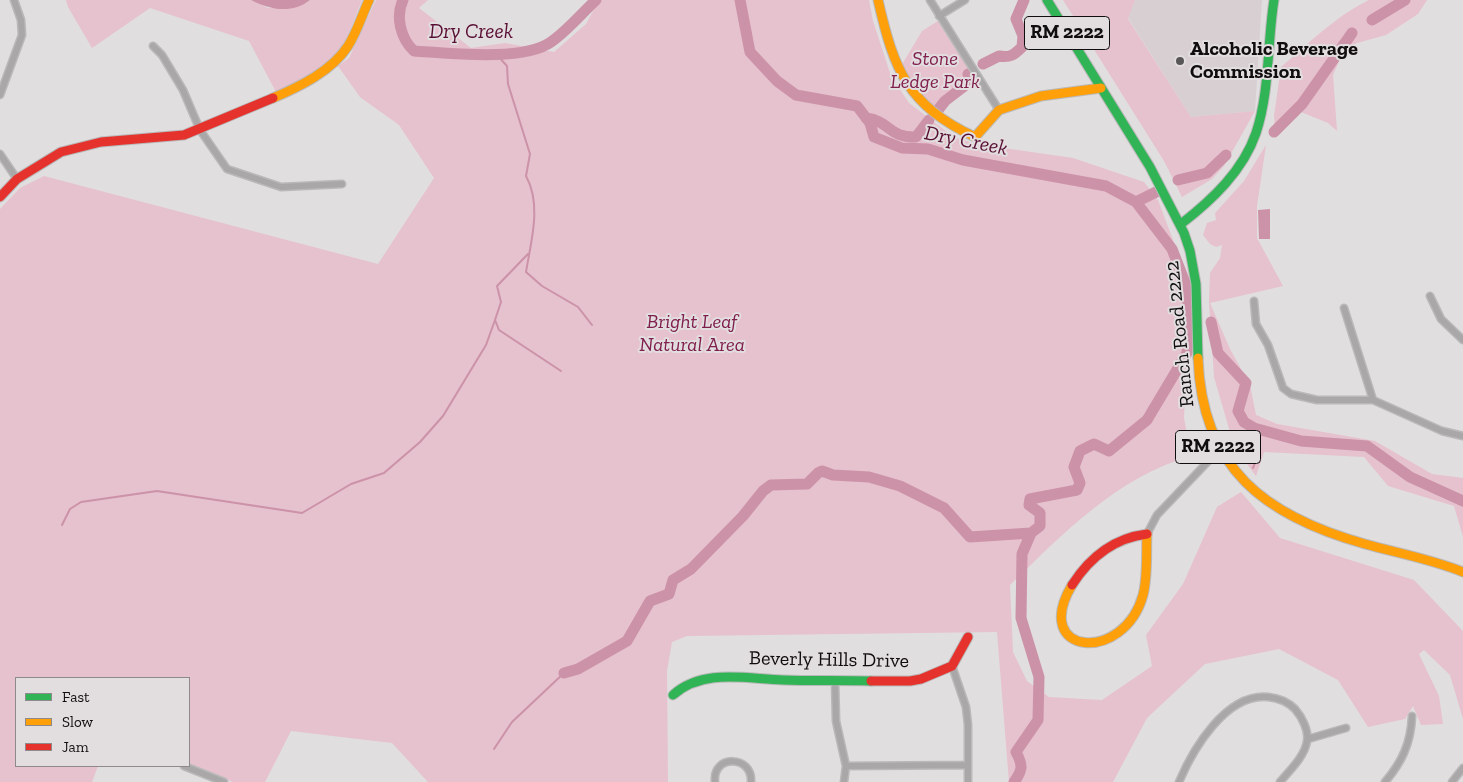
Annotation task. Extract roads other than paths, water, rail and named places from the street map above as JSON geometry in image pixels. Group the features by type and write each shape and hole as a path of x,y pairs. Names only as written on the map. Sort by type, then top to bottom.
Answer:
{"street":[{"path":"0,95 22,35 21,20 14,0"},
{"path":"0,198 17,179 61,152 84,145 184,135 200,130 248,106 296,88 317,75 348,46 369,0"},
{"path":"878,0 890,54 911,91 930,111 957,130 976,137 999,110 1041,96 1101,88"},
{"path":"930,0 999,110"},
{"path":"939,16 965,0"},
{"name":"Ranch Road 2222","path":"1047,0 1157,178 1180,224 1191,254 1196,283 1199,381 1205,414 1219,450 1236,476 1258,497 1280,514 1308,527 1448,566 1463,572"},
{"path":"1180,224 1206,205 1229,180 1255,136 1265,87 1274,0"},
{"path":"153,46 162,55 183,90 200,130 227,169 281,187 342,184"},
{"path":"0,154 17,179"},
{"path":"1430,296 1441,319 1463,340"},
{"path":"1254,301 1256,324 1268,345 1283,388 1291,394 1318,400 1373,400 1442,431 1463,436"},
{"path":"1344,308 1373,400"},
{"path":"1147,534 1131,536 1116,542 1080,574 1070,587 1064,604 1062,625 1067,634 1083,644 1102,643 1124,627 1142,597 1147,534 1157,515 1219,450"},
{"path":"968,637 952,666 966,707 968,725 968,782"},
{"name":"Beverly Hills Drive","path":"673,695 682,687 712,677 835,681 910,681 921,679 952,666"},
{"path":"835,681 836,721 846,766 844,782"},
{"path":"1179,782 1197,748 1214,725 1230,710 1252,698 1276,698 1286,702 1301,717 1308,739 1298,760 1280,782"},
{"path":"1385,782 1402,761 1410,735 1412,716"},
{"path":"1308,739 1346,728"},
{"path":"715,782 718,769 724,762 733,760 741,762 748,770 751,782"},
{"path":"846,766 968,765"},
{"path":"186,767 224,782"},
{"path":"1452,782 1463,768"}],"waterway":[{"name":"Dry Creek","path":"403,0 400,13 401,27 409,46 414,51 485,55 523,52 551,42 596,0"},
{"name":"Dry Creek","path":"740,0 750,52 777,81 796,95 857,106 870,123 874,137 902,148 928,149 963,160 1106,186 1136,202 1172,249 1186,285 1190,320 1187,353 1147,420 1109,451 1094,444 1080,451 1074,467 1080,483 1077,490 1030,499 1029,505 1040,513 1040,526 1031,533 1022,554 1021,618 1039,677 1038,720 1016,752 1021,767 1014,782"},
{"path":"983,64 999,56 1006,57 1012,55 1022,47 1023,36 1016,19 1024,0"},
{"path":"1372,20 1405,0"},
{"path":"1274,132 1302,104 1352,33"},
{"path":"497,55 507,66 508,84 530,154 526,176 531,187 534,223 526,272 542,286 578,307 592,325"},
{"path":"938,110 945,101 971,81 968,74"},
{"path":"866,118 880,122 900,135 907,137 916,137 929,120"},
{"path":"1178,180 1207,173 1226,155"},
{"path":"1136,202 1156,192"},
{"path":"528,254 497,286 501,302 495,320 499,330 561,371"},
{"path":"62,525 70,509 81,502 157,491 302,513 351,484 384,473 420,442 443,416 486,345 495,320"},
{"name":"Dry Creek","path":"1211,322 1218,353 1246,383 1238,411 1244,422 1254,428 1301,441 1367,446 1410,477 1463,501"},
{"path":"1253,468 1260,449 1254,428"},
{"path":"564,673 578,669 627,641 650,601 669,594 673,580 691,569 743,516 763,491 771,485 807,484 822,471 833,475 869,477 900,486 944,508 970,537 1031,533"},
{"path":"494,749 512,722 564,673"}],"place":[{"name":"Alcoholic Beverage Commission","path":"1180,61"}],"park label":[{"name":"Stone Ledge Park","path":"935,70"},
{"name":"Bright Leaf Natural Area","path":"692,334"}]}
